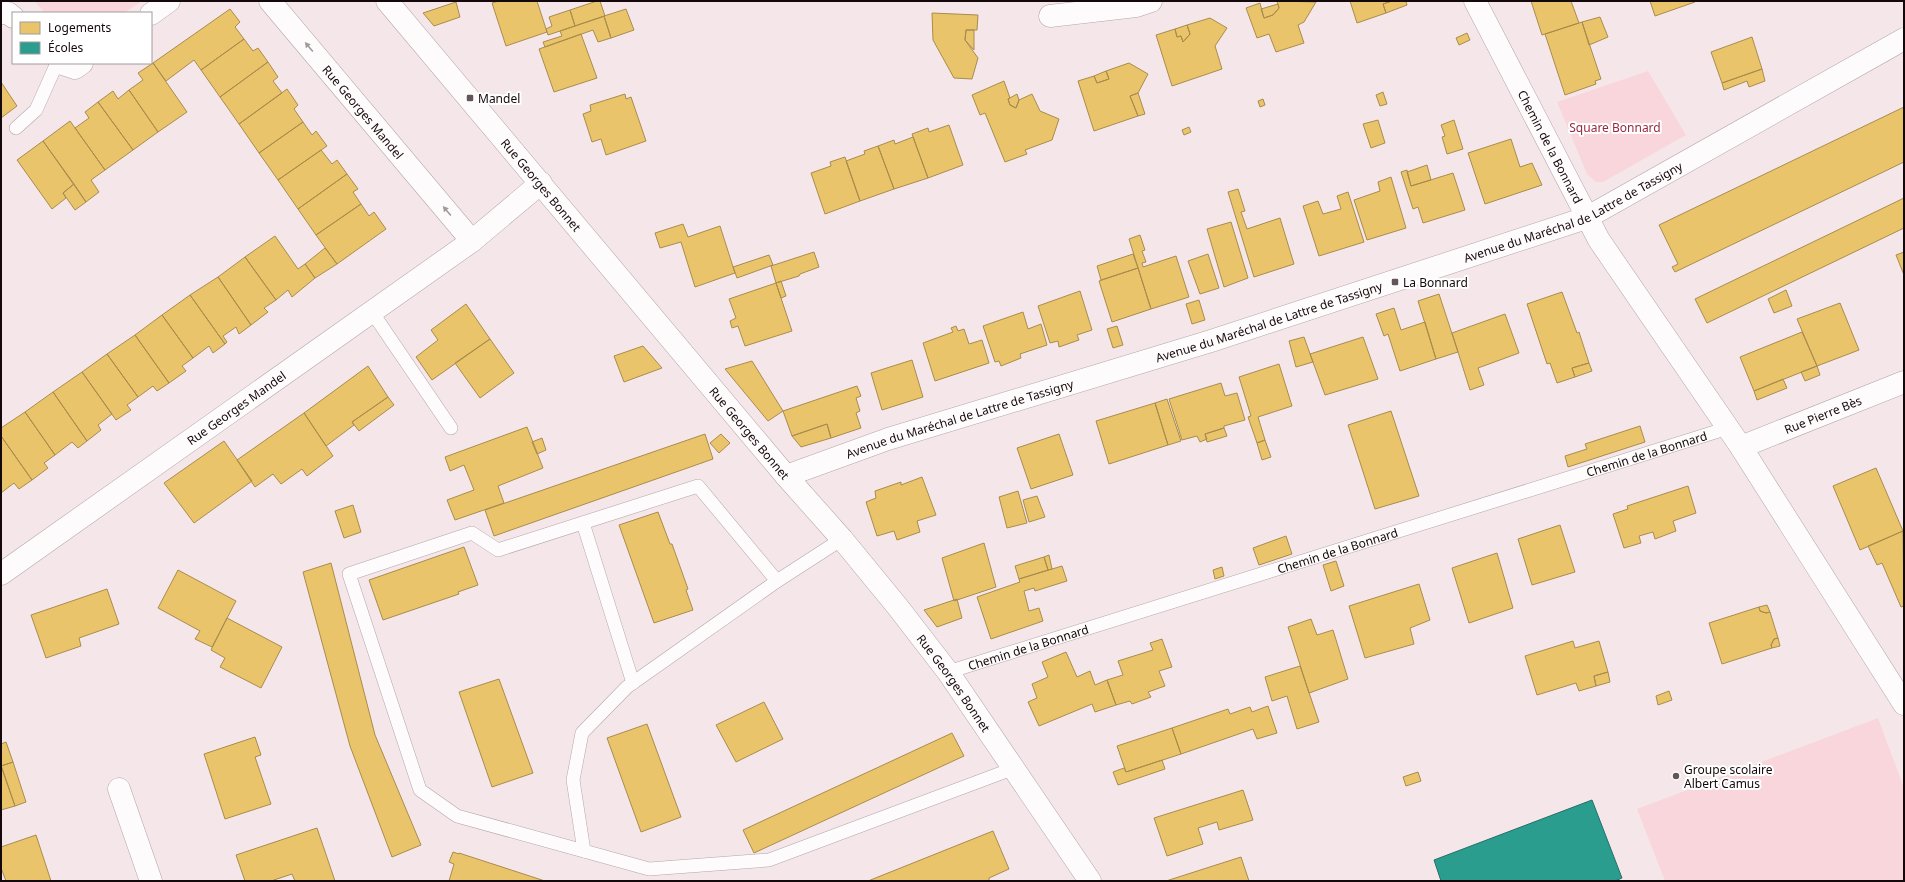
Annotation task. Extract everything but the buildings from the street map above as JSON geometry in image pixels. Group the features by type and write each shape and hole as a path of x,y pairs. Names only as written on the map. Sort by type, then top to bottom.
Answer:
{"street":[{"path":"152,13 169,1"},
{"name":"Rue Georges Mandel","path":"270,1 472,241"},
{"name":"Rue Georges Bonnet","path":"387,1 897,606 948,672 1012,769 1090,881"},
{"path":"1050,16 1136,6 1151,1"},
{"name":"Chemin de la Bonnard","path":"1475,1 1586,218 1599,240 1741,447 1904,704"},
{"path":"1,13 12,16"},
{"name":"Avenue du Maréchal de Lattre de Tassigny","path":"786,476 888,439 1211,341 1586,218 1904,39"},
{"path":"63,64 75,68 81,64"},
{"name":"Rue Georges Mandel","path":"1,574 472,241 541,183"},
{"name":"Rue Pierre Bès","path":"1741,447 1904,382"},
{"path":"119,789 151,881"}],"lane":[{"path":"16,128 36,110 57,64"},
{"path":"372,312 451,428"},
{"name":"Chemin de la Bonnard","path":"948,672 1728,428"},
{"path":"777,581 698,486 498,550 472,533 349,574 420,790 457,816 649,869 769,860 1012,769"},
{"path":"583,523 633,683"},
{"path":"584,851 573,780 582,733 633,683 777,581 842,539"}],"green space":[{"path":"34,1 142,1 126,12 44,12"},
{"name":"Square Bonnard","path":"1648,71 1686,135 1603,182 1596,182 1587,174 1557,102"},
{"path":"1878,718 1904,788 1904,881 1665,881 1637,809"}],"place":[{"name":"Mandel","path":"470,98"},
{"name":"La Bonnard","path":"1395,282"},
{"name":"Groupe scolaire Albert Camus","path":"1676,776"}]}
